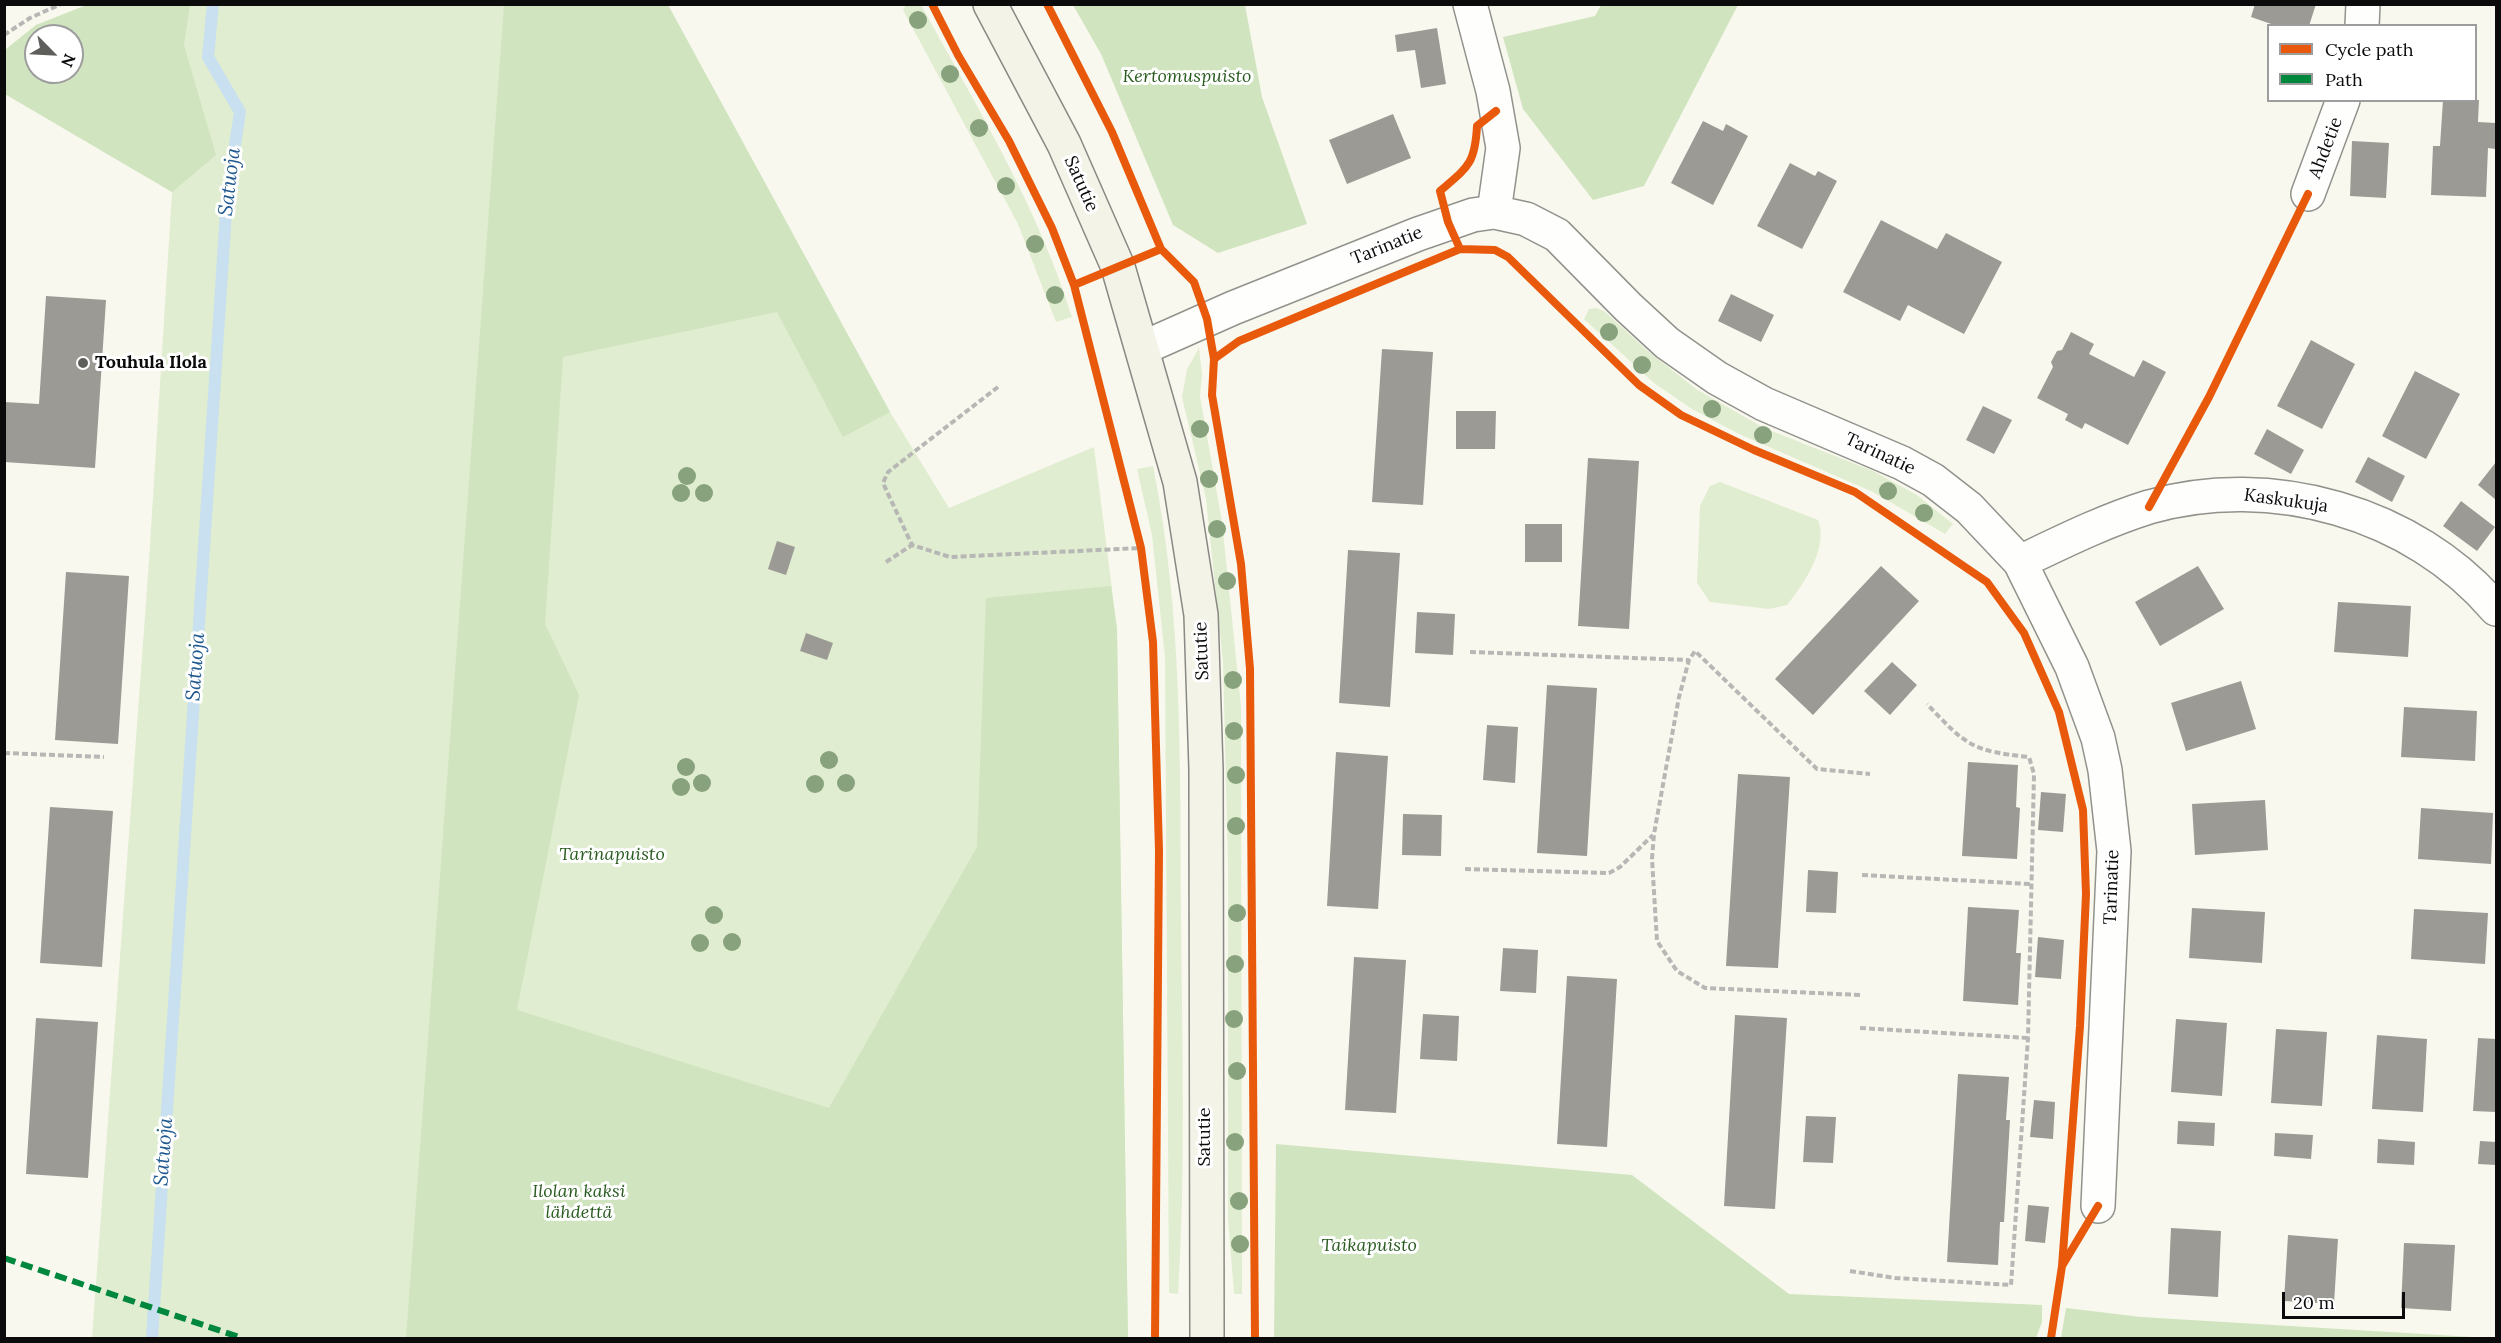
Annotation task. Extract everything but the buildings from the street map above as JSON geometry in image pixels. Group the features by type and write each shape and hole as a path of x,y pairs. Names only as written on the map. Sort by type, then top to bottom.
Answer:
{"street":[{"name":"Satutie","path":"990,4 1064,144 1114,256 1143,348 1180,482 1201,615 1206,770 1207,1338"},
{"path":"1470,4 1493,91 1503,147 1494,212"},
{"path":"2362,24 2364,4"},
{"name":"Ahdetie","path":"2308,194 2342,102"},
{"name":"Tarinatie","path":"1143,348 1233,308 1418,234 1473,215 1494,212 1526,219 1557,235 1628,308 1667,342 1717,378 1764,404 1868,447 1933,480 1969,508 2020,562 2072,667 2098,738 2110,807 2114,851 2098,1206"},
{"name":"Kaskukuja","path":"2020,562 2079,533 2149,507 2207,496 2265,495 2326,505 2393,530 2460,572 2496,609"}],"path":[{"path":"4,35 30,18 61,4"},
{"path":"998,387 888,472 883,483 912,545 950,557 1141,548"},
{"path":"1138,537 1142,558"},
{"path":"886,562 912,545"},
{"path":"4,585 4,606"},
{"path":"1860,995 1705,988 1677,971 1657,940 1652,860 1654,834 1679,698 1689,660 1695,651 1817,769 1870,774"},
{"path":"1470,652 1689,660"},
{"path":"1850,1271 1895,1278 2011,1285 2028,1038 2034,774 2029,757 1991,753 1962,740 1927,704"},
{"path":"4,753 104,757"},
{"path":"1465,869 1609,873 1620,867 1654,834"},
{"path":"1862,875 2030,884"},
{"path":"1860,1028 2028,1038"}],"green space":[{"path":"89,4 190,5 184,45 216,155 172,192 5,94 5,50 24,35 24,84 84,84 84,24 39,24"},
{"name":"Tarinapuisto","path":"89,5 668,5 890,412 949,508 1094,447 1117,629 1128,1338 92,1338 149,561 172,192 5,94 5,50 24,35 24,84 84,84 84,24 39,24"},
{"name":"Ilolan kaksi lähdettä","path":"504,5 668,5 890,412 843,437 777,312 563,357 545,624 579,695 517,1010 829,1108 977,847 986,598 1111,586 1117,629 1128,1338 406,1338"},
{"path":"906,5 921,5 984,119 1042,236 1072,317 1056,322 1018,224 903,10"},
{"name":"Kertomuspuisto","path":"1073,5 1245,5 1262,97 1307,224 1218,253 1173,225 1101,54"},
{"path":"1601,5 1738,5 1644,186 1593,200 1523,109 1503,37 1595,16"},
{"path":"1596,308 1604,311 1649,352 1696,389 1764,428 1873,471 1917,495 1953,524 1945,534 1873,492 1739,434 1692,409 1654,383 1584,319 1589,309"},
{"path":"1199,348 1202,374 1200,396 1222,522 1241,706 1242,1294 1234,1294 1228,1218 1228,864 1223,662 1206,499 1182,397 1187,369"},
{"path":"1153,466 1170,578 1180,747 1183,1106 1178,1294 1169,1293 1165,657 1152,535 1137,469"},
{"path":"1720,482 1818,520 1821,531 1818,553 1801,587 1787,605 1769,609 1710,602 1697,583 1700,506 1710,486"},
{"name":"Taikapuisto","path":"1276,1144 1632,1175 1789,1294 2042,1305 2042,1322 2036,1338 1274,1338"},
{"path":"2066,1308 2141,1317 2489,1338 2061,1338"}],"waterway":[{"name":"Satuoja","path":"152,1338 227,197 240,112 208,57 213,4"}],"marked path":[{"path":"4,1258 242,1338"}],"cycle path":[{"path":"932,4 958,55 1009,141 1052,228 1074,285 1141,548 1153,642 1159,851 1155,1338"},
{"path":"1047,4 1112,132 1161,249 1194,282 1207,319 1214,359 1212,395 1241,564 1250,669 1255,1338"},
{"path":"1460,249 1448,222 1440,191 1468,164 1474,149 1477,126 1496,111"},
{"path":"2149,507 2209,397 2308,194"},
{"path":"1074,285 1161,249"},
{"path":"1214,359 1239,341 1460,249 1495,250 1508,257 1639,385 1681,415 1754,450 1855,492 1987,582 2024,633 2059,712 2083,810 2086,894 2080,1026 2062,1266"},
{"path":"2051,1338 2062,1266 2098,1206"}],"place":[{"name":"Touhula Ilola","path":"83,363"}]}
